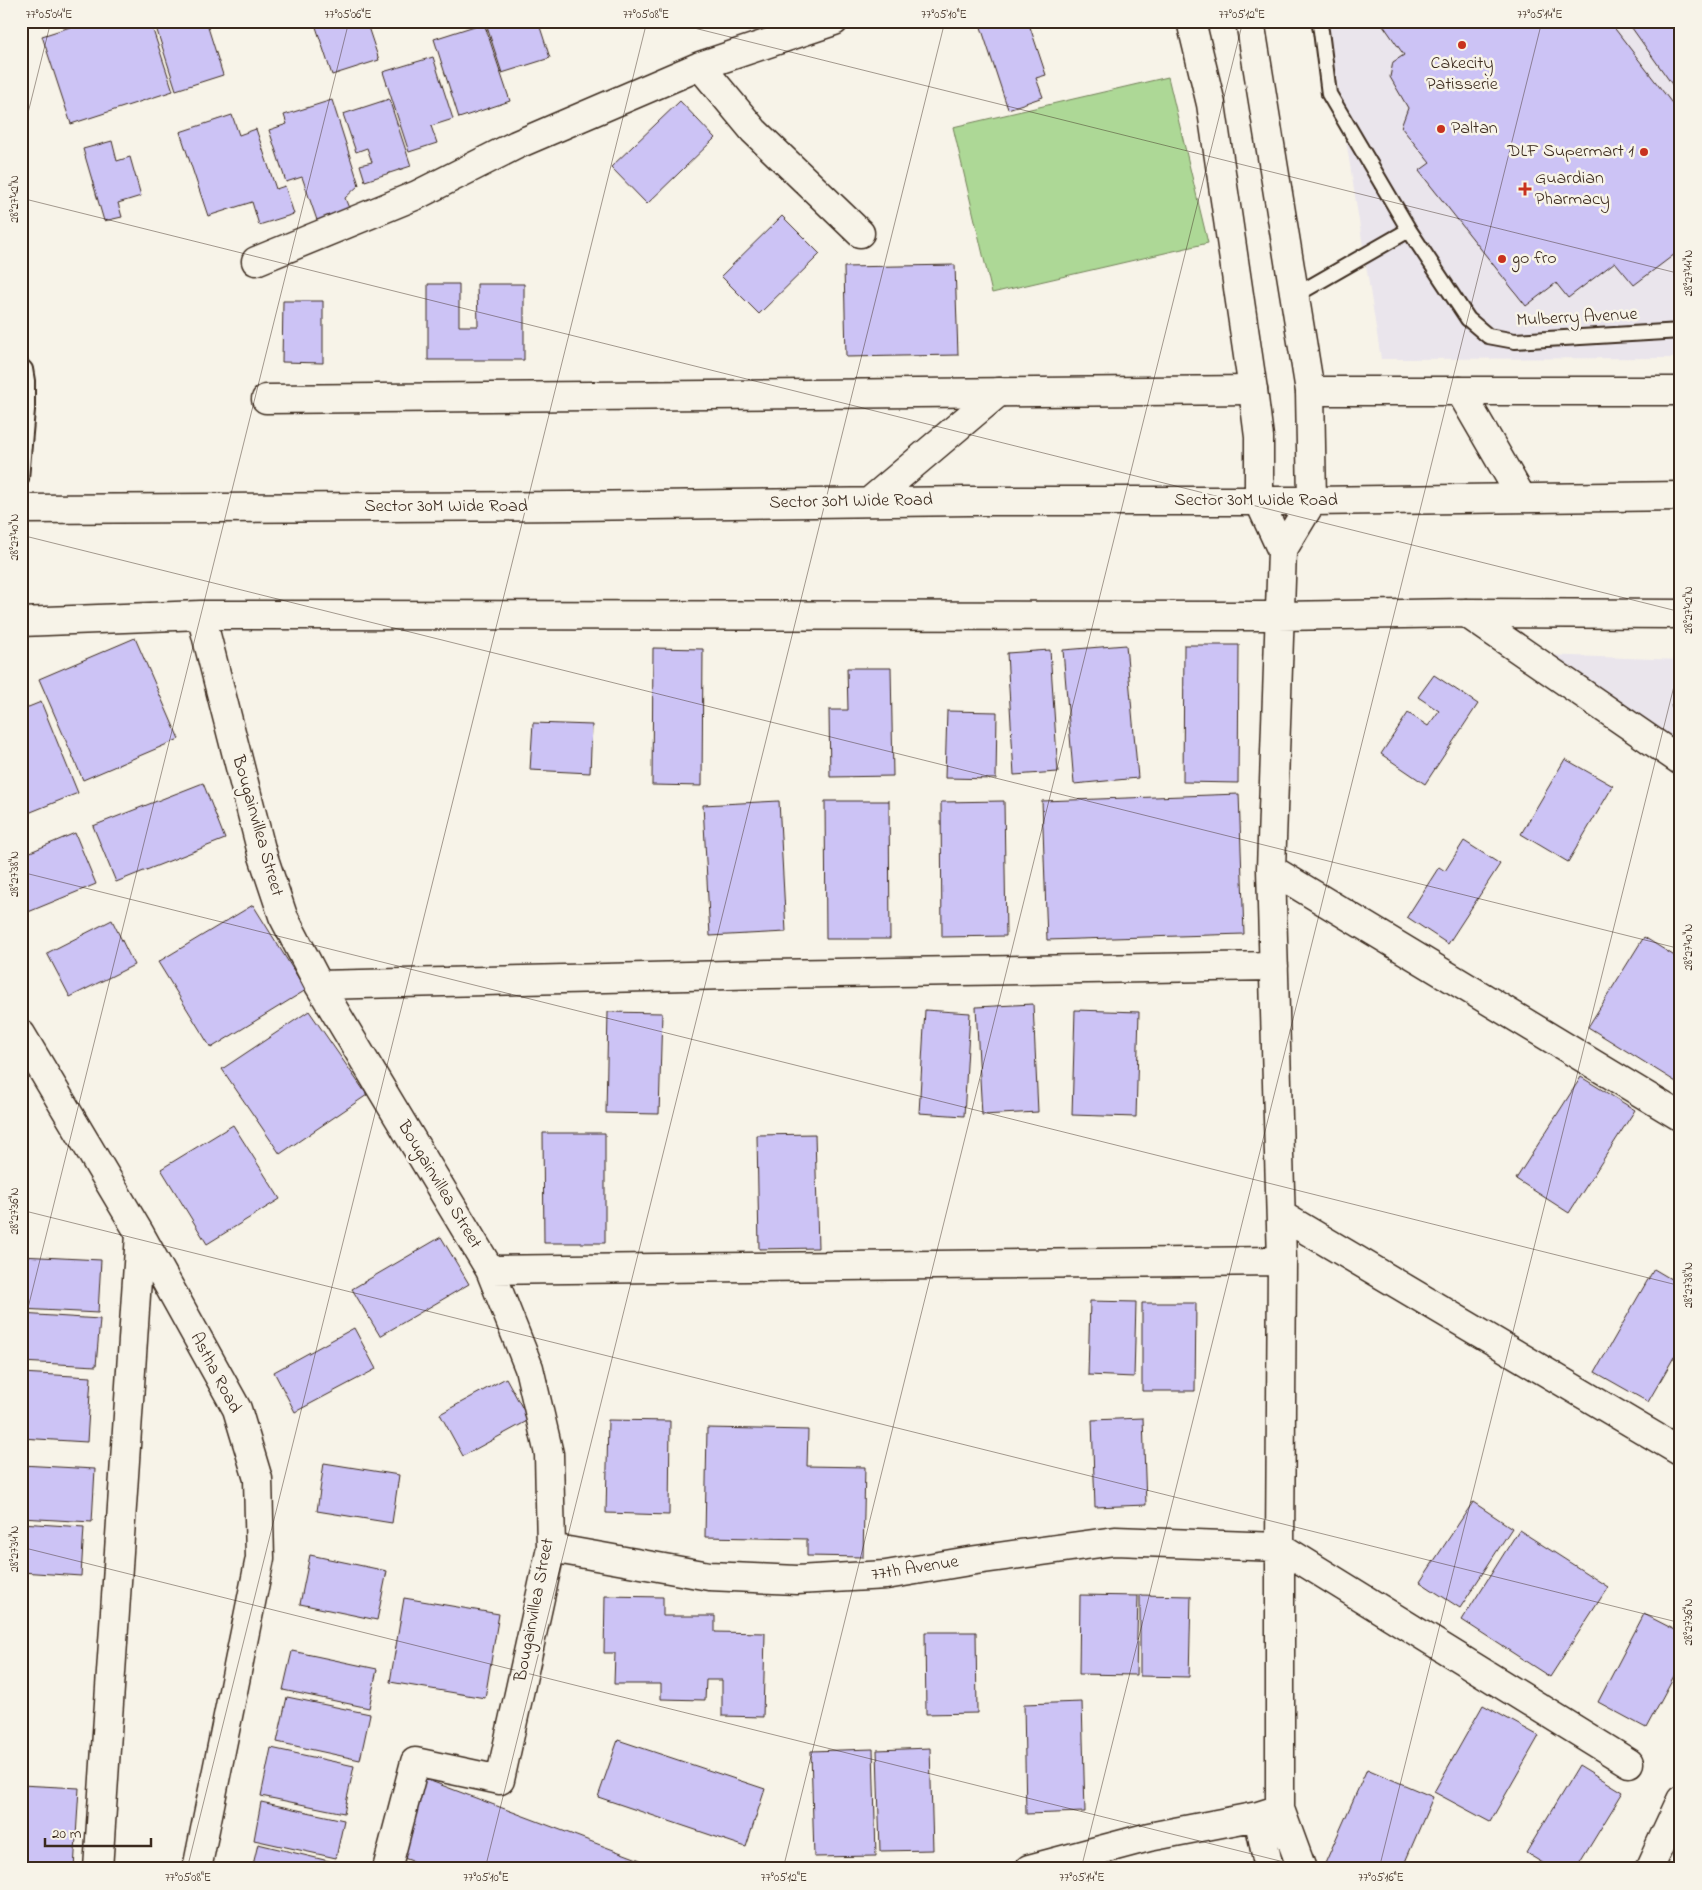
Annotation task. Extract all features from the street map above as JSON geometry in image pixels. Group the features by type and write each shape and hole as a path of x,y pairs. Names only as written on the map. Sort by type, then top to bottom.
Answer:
{"street":[{"path":"256,261 417,195 516,145 700,66 834,21"},
{"path":"1191,21 1211,104 1253,390 1258,437 1259,501 1282,551 1271,869 1282,1261 1280,1547 1269,1812 1269,1869"},
{"path":"1250,21 1310,391 1312,501 1282,551"},
{"path":"700,66 754,131 860,233"},
{"path":"266,400 1253,390"},
{"path":"1310,391 1681,391"},
{"path":"1460,391 1522,498"},
{"path":"869,502 999,392"},
{"name":"Sector 30M Wide Road","path":"21,509 869,502 1312,501 1681,496"},
{"path":"1466,613 1681,761"},
{"path":"21,622 201,615 1279,616 1466,613 1681,614"},
{"name":"Bougainvillea Street","path":"201,615 262,853 283,916 319,985 490,1270 528,1368 549,1454 551,1548 500,1780 415,1762 387,1869"},
{"path":"1271,869 1681,1117"},
{"path":"319,985 781,974 1274,966"},
{"name":"Astha Road","path":"21,1034 140,1234 236,1409 258,1479 260,1558 197,1869"},
{"path":"1281,1215 1681,1452"},
{"path":"98,1869 140,1234"},
{"path":"490,1270 1282,1261"},
{"name":"77th Avenue","path":"551,1548 709,1576 797,1580 886,1575 969,1561 1115,1541 1280,1547"},
{"path":"1280,1547 1629,1763"},
{"path":"1649,1869 1681,1800"},
{"path":"1030,1869 1149,1838 1269,1812"},
{"path":"1269,1812 1302,1869"}],"lane":[{"name":"Mulberry Avenue","path":"1318,21 1321,30 1329,94 1409,230 1468,318 1488,336 1515,341 1681,331"},
{"path":"1294,296 1409,230"},
{"path":"21,365 25,369 27,395 21,479"}],"shaded area":[{"path":"1327,21 1681,21 1681,358 1381,359"},
{"path":"1516,654 1681,660 1681,749"}],"green space":[{"path":"1168,77 1208,243 992,293 953,127"}],"building":[{"path":"89,21 150,21 173,91 71,124 42,36"},
{"path":"154,21 206,21 223,75 176,90"},
{"path":"314,21 366,21 379,60 332,75"},
{"path":"485,21 538,21 550,58 502,73"},
{"path":"979,21 1028,21 1046,75 1036,78 1043,97 1008,109"},
{"path":"1383,21 1609,21 1681,115 1681,261 1675,254 1634,285 1615,262 1568,298 1556,283 1526,306 1419,171 1430,163 1401,127 1408,108 1390,77 1393,62 1404,55 1383,25"},
{"path":"1627,21 1681,21 1681,97"},
{"path":"484,23 510,101 459,118 434,39"},
{"path":"433,57 453,119 431,126 437,143 409,152 383,72"},
{"path":"389,99 411,166 365,181 360,165 372,162 367,148 356,152 343,114"},
{"path":"332,100 359,185 345,198 352,216 319,226 302,177 286,182 269,130 287,124 284,115"},
{"path":"680,101 715,138 647,204 611,167"},
{"path":"232,115 239,135 256,129 276,189 285,186 294,214 259,225 252,202 208,216 180,132"},
{"path":"112,141 117,161 130,157 141,196 118,203 122,217 104,221 83,149"},
{"path":"782,216 820,254 759,314 721,276"},
{"path":"955,265 958,355 846,357 844,267"},
{"path":"428,284 459,284 459,326 478,326 477,284 524,284 524,360 428,360"},
{"path":"283,301 323,301 323,363 282,362"},
{"path":"135,638 179,739 83,780 39,679"},
{"path":"1126,645 1138,778 1074,784 1063,650"},
{"path":"1184,645 1239,645 1238,783 1183,782"},
{"path":"653,648 703,649 702,786 652,785"},
{"path":"1050,650 1058,772 1014,775 1007,653"},
{"path":"847,668 891,668 893,776 830,777 829,710 848,710"},
{"path":"1434,675 1478,704 1425,784 1381,754 1408,713 1428,726 1439,711 1418,697"},
{"path":"1681,690 1681,711 1671,706"},
{"path":"41,702 78,793 21,816 21,710"},
{"path":"947,711 997,712 996,779 945,778"},
{"path":"533,723 592,725 590,773 530,770"},
{"path":"1565,759 1613,786 1568,862 1521,834"},
{"path":"203,783 225,839 116,882 93,826"},
{"path":"1239,794 1244,934 1047,940 1042,801"},
{"path":"779,801 786,932 710,936 703,805"},
{"path":"825,801 889,801 890,939 826,939"},
{"path":"1004,801 1006,936 942,937 941,802"},
{"path":"75,833 96,884 21,915 21,856"},
{"path":"1464,841 1500,864 1448,944 1407,917 1439,867 1445,871"},
{"path":"253,905 306,990 211,1048 158,962"},
{"path":"112,920 134,965 70,997 47,953"},
{"path":"1644,937 1681,960 1681,1085 1588,1027"},
{"path":"1033,1004 1038,1112 982,1115 976,1007"},
{"path":"925,1010 970,1013 964,1116 919,1113"},
{"path":"1075,1010 1139,1012 1136,1117 1072,1115"},
{"path":"309,1011 367,1095 280,1154 222,1069"},
{"path":"608,1012 662,1013 659,1114 606,1113"},
{"path":"1581,1077 1635,1110 1569,1213 1516,1179"},
{"path":"233,1125 280,1199 207,1244 161,1169"},
{"path":"543,1133 605,1133 605,1243 544,1243"},
{"path":"815,1134 818,1248 759,1249 757,1135"},
{"path":"441,1237 469,1284 380,1336 352,1289"},
{"path":"21,1256 101,1260 98,1313 21,1309"},
{"path":"1654,1269 1681,1285 1681,1345 1648,1402 1595,1372"},
{"path":"1090,1301 1136,1302 1134,1377 1088,1375"},
{"path":"1142,1303 1196,1303 1195,1391 1142,1391"},
{"path":"21,1314 100,1319 96,1366 21,1362"},
{"path":"354,1328 376,1369 295,1412 274,1372"},
{"path":"21,1373 91,1377 87,1442 21,1438"},
{"path":"506,1378 529,1420 463,1456 440,1414"},
{"path":"1143,1418 1146,1505 1095,1507 1092,1420"},
{"path":"608,1420 670,1421 669,1515 606,1513"},
{"path":"707,1428 808,1430 807,1466 865,1467 863,1557 807,1556 807,1539 705,1537"},
{"path":"324,1463 399,1475 392,1523 317,1511"},
{"path":"21,1465 95,1469 92,1522 21,1518"},
{"path":"1473,1502 1512,1528 1460,1608 1420,1582"},
{"path":"21,1523 84,1527 81,1576 21,1572"},
{"path":"1519,1530 1608,1587 1550,1677 1462,1620"},
{"path":"310,1555 387,1571 377,1620 300,1604"},
{"path":"1080,1595 1138,1596 1136,1675 1079,1674"},
{"path":"1140,1595 1191,1596 1189,1677 1140,1676"},
{"path":"605,1596 663,1597 663,1616 715,1616 715,1632 765,1633 763,1717 722,1716 722,1680 706,1680 705,1700 661,1699 661,1684 614,1684 615,1653 604,1653"},
{"path":"404,1598 499,1614 485,1698 390,1682"},
{"path":"1644,1614 1681,1633 1681,1663 1646,1728 1598,1702"},
{"path":"925,1632 976,1632 977,1713 926,1714"},
{"path":"292,1651 377,1669 369,1708 283,1690"},
{"path":"287,1697 370,1714 360,1760 277,1742"},
{"path":"1082,1702 1085,1812 1026,1814 1024,1704"},
{"path":"1483,1705 1539,1736 1490,1822 1434,1792"},
{"path":"618,1740 765,1789 746,1847 598,1797"},
{"path":"271,1748 354,1766 344,1813 261,1796"},
{"path":"930,1748 933,1850 880,1851 877,1750"},
{"path":"873,1749 876,1856 814,1857 811,1751"},
{"path":"1579,1765 1623,1792 1576,1869 1553,1869 1526,1853"},
{"path":"1367,1769 1433,1797 1402,1869 1324,1869 1323,1868"},
{"path":"420,1777 664,1869 433,1869 391,1853"},
{"path":"21,1785 79,1788 74,1869 21,1869"},
{"path":"261,1802 344,1820 336,1858 254,1840"},
{"path":"258,1844 337,1863 336,1869 252,1869"}],"place":[{"name":"Cakecity Patisserie","path":"1462,45"},
{"name":"Paltan","path":"1441,129"},
{"name":"DLF Supermart 1","path":"1644,152"},
{"name":"Guardian Pharmacy","path":"1525,189"},
{"name":"go fro","path":"1502,259"}]}
